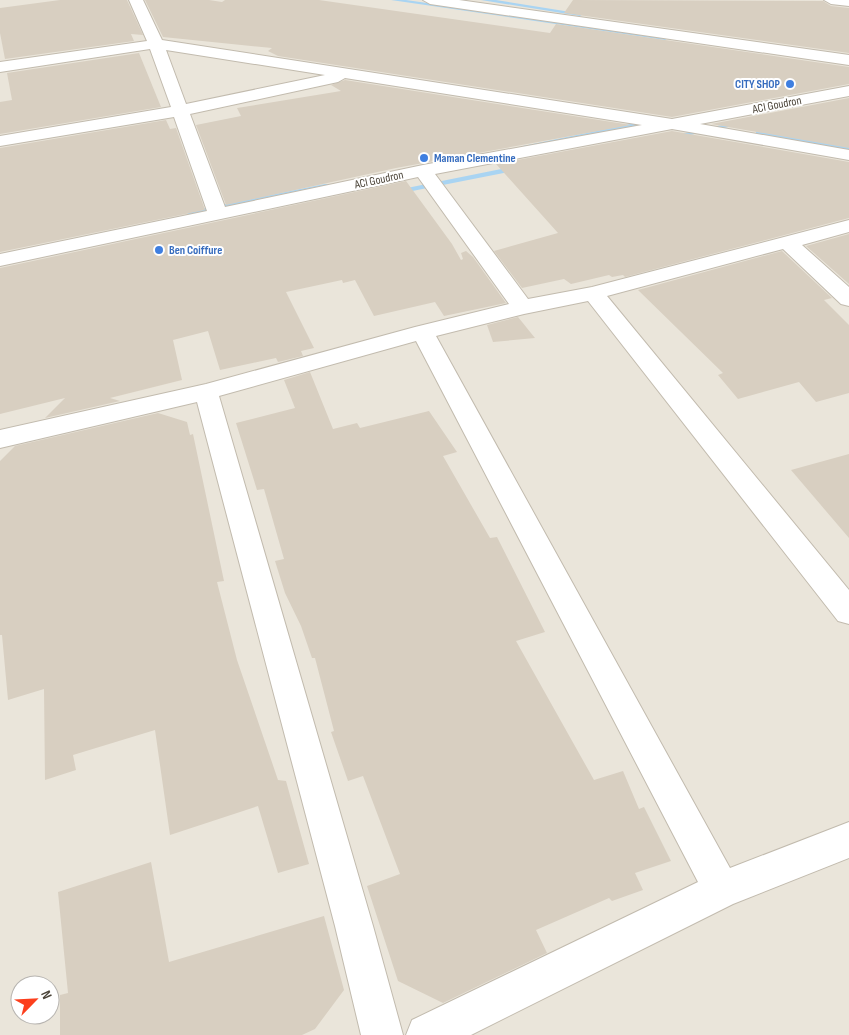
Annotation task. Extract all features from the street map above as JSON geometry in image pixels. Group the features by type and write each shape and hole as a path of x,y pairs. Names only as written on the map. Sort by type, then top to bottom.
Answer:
{"street":[{"path":"136,0 156,44 218,214"},
{"path":"430,0 849,60"},
{"path":"831,0 849,2"},
{"path":"0,67 156,44 354,73 849,155"},
{"path":"0,141 179,111 354,73"},
{"name":"ACI Goudron","path":"0,260 423,171 849,91"},
{"path":"423,171 524,307"},
{"path":"0,439 206,392 424,332 524,307 593,293 849,226"},
{"path":"788,243 849,299"},
{"path":"593,293 849,612"},
{"path":"424,332 722,890"},
{"path":"206,392 354,926 382,1035"},
{"path":"427,1035 722,890 849,840"}],"shaded area":[{"path":"0,0 849,0 849,1035 0,1035"}],"building":[{"path":"60,0 127,0 143,35 131,34 134,41 5,59 0,33 0,8"},
{"path":"145,0 209,0 222,2 225,0 319,0 550,33 556,24 849,67 849,84 672,117 278,56 268,51 272,48 163,37"},
{"path":"573,0 823,1 831,6 849,8 849,53 564,13"},
{"path":"139,53 161,107 0,134 0,102 12,100 7,73"},
{"path":"345,80 631,125 396,168 226,205 196,125 241,116 237,108 341,91 331,85"},
{"path":"849,98 849,148 711,124"},
{"path":"166,120 170,129 176,128 205,210 0,252 0,148"},
{"path":"672,131 849,162 849,218 625,277 623,275 612,277 609,275 571,284 564,279 522,288 494,251 558,233 496,164"},
{"path":"406,181 452,244 461,260 463,259 461,253 466,251 473,257 506,303 444,316 435,302 374,316 355,280 343,283 342,280 286,292 314,348 301,351 303,356 278,362 276,358 220,370 208,331 173,340 182,380 110,398 120,401 45,418 65,398 0,414 0,268"},
{"path":"849,234 849,284 806,246"},
{"path":"782,251 832,298 824,300 849,325 849,393 816,402 799,382 738,399 718,375 723,373 638,290"},
{"path":"518,317 535,338 493,342 487,325"},
{"path":"310,372 333,429 357,423 360,428 429,411 457,452 443,456 490,538 497,537 545,632 516,641 594,780 623,771 639,809 644,807 671,861 635,873 643,890 612,901 609,898 536,930 547,953 443,1003 398,981 367,886 400,874 363,776 348,781 331,732 334,731 315,658 312,658 301,626 285,593 275,561 284,559 264,489 257,490 236,423 295,408 284,380"},
{"path":"158,413 187,422 190,435 193,434 224,581 217,582 237,660 278,780 286,781 309,864 278,873 258,806 170,835 155,730 73,755 76,770 45,780 44,689 8,700 2,635 0,635 0,461 15,446"},
{"path":"849,454 849,538 791,470"},
{"path":"151,862 169,962 324,916 344,990 315,1029 302,1035 60,1035 60,995 68,993 58,892"}],"waterway":[{"path":"394,0 665,38"},
{"path":"484,0 580,14"},
{"path":"671,137 736,124"},
{"path":"527,146 635,125"},
{"path":"759,133 849,148"},
{"path":"397,192 516,168"},
{"path":"191,213 325,186"}],"place":[{"name":"CITY SHOP","path":"790,84"},
{"name":"Maman Clementine","path":"424,158"},
{"name":"Ben Coiffure","path":"159,250"}]}
